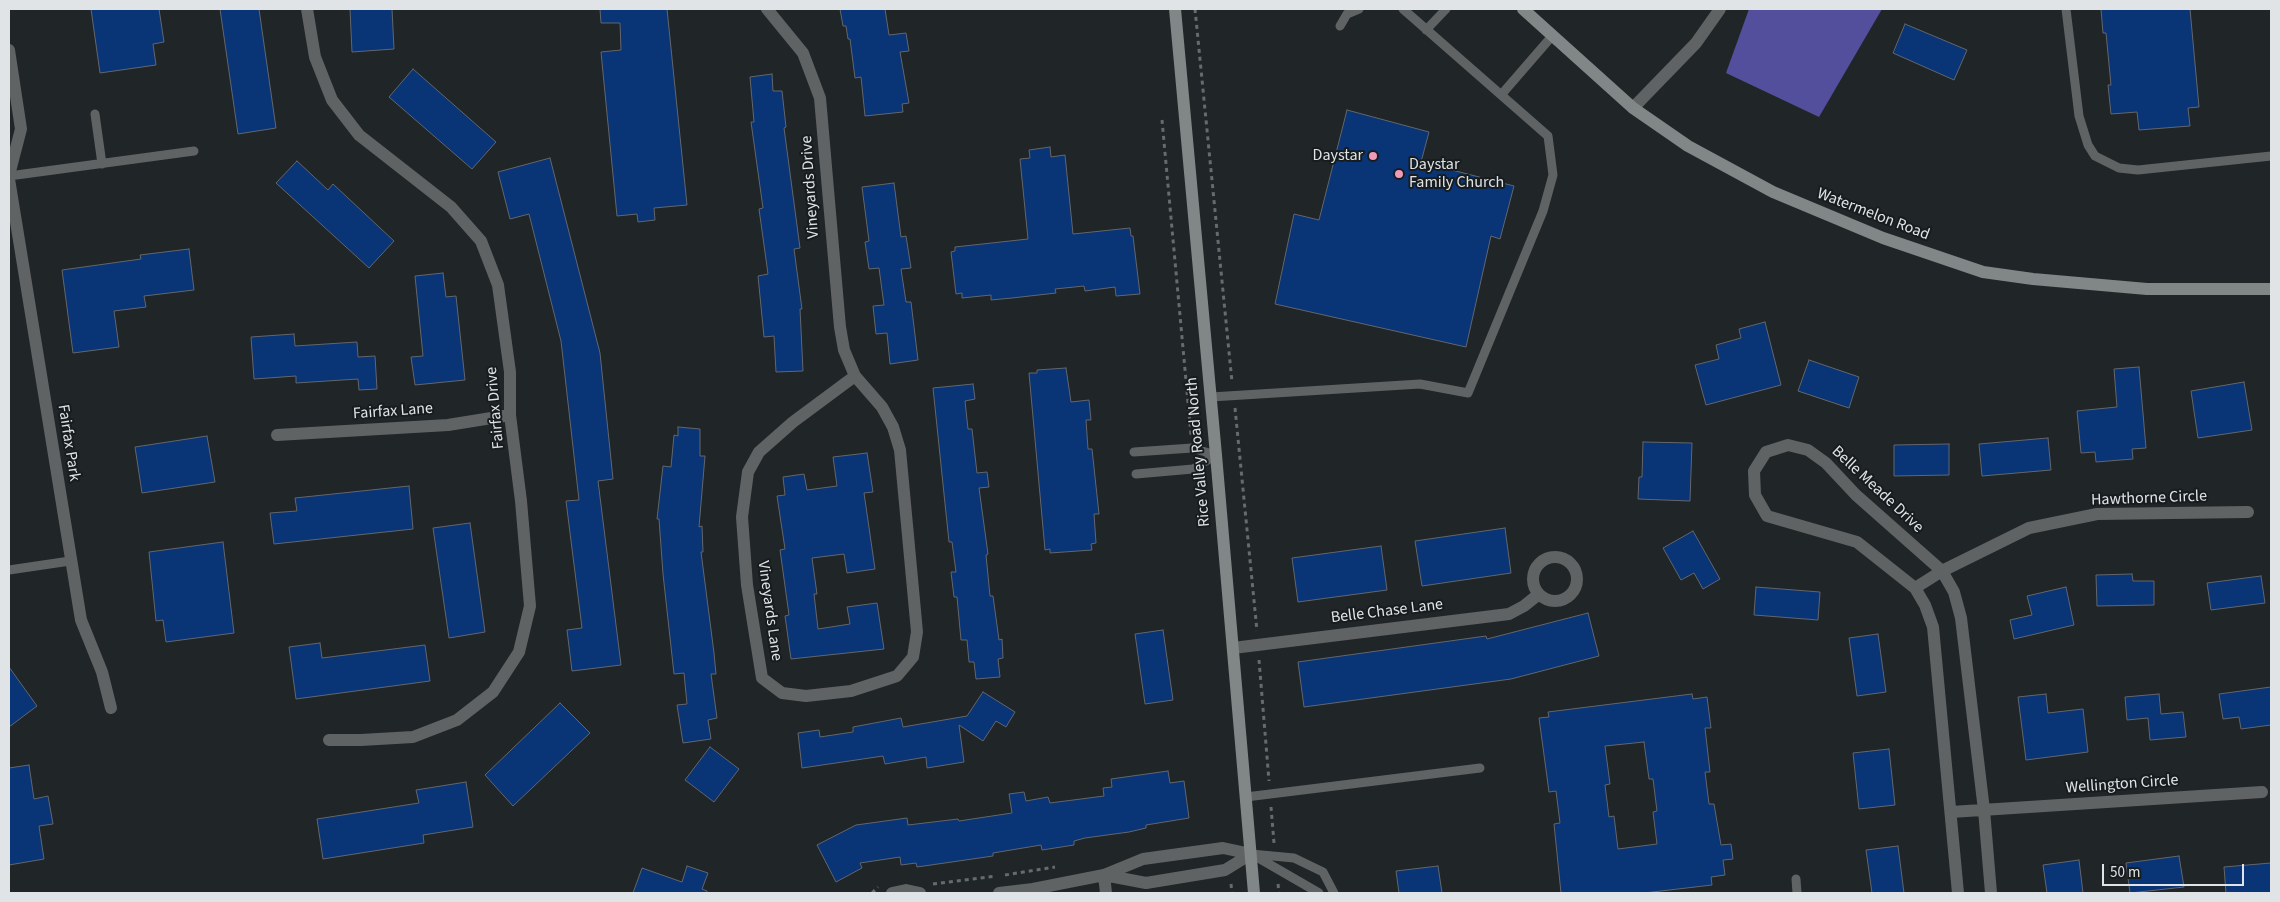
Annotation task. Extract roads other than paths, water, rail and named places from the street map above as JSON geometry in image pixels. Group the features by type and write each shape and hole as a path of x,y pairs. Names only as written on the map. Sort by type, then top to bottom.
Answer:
{"street":[{"name":"Fairfax Drive","path":"307,9 315,57 332,100 359,136 451,207 482,242 498,285 510,372 510,415 521,501 530,606 519,652 493,692 457,720 413,736 361,740 329,740"},
{"name":"Vineyards Drive","path":"767,9 803,53 820,98 840,328 844,350 855,376"},
{"name":"Rice Valley Road North","path":"1175,9 1254,893"},
{"name":"Watermelon Road","path":"1523,9 1633,108 1688,146 1773,192 1883,238 1983,272 2033,279 2147,289 2271,289"},
{"path":"1633,108 1696,43 1720,9"},
{"name":"Fairfax Park","path":"9,50 21,129 9,177 81,620 102,672 111,708"},
{"name":"Vineyards Lane","path":"855,376 882,407 893,427 900,450 917,632 913,657 897,676 851,690 806,696 782,693 762,678 747,585 742,518 743,495 748,472 759,452 793,422 855,376"},
{"name":"Fairfax Lane","path":"277,435 448,425 510,415"},
{"name":"Belle Meade Drive","path":"1958,893 1933,627 1915,588 1857,542 1767,516 1755,494 1754,471 1766,452 1788,445 1808,450 1826,463 1856,495 1942,571 1954,592 1961,618 1984,810 1991,893"},
{"name":"Hawthorne Circle","path":"1915,588 1942,571 2029,528 2097,514 2248,512"},
{"name":"Belle Chase Lane","path":"1233,648 1509,614 1524,606 1539,594"},
{"name":"Wellington Circle","path":"1951,812 2262,792"},
{"path":"999,893 1033,889 1104,875 1143,859 1223,848 1250,854"},
{"path":"1104,875 1146,883 1225,870 1250,854"},
{"path":"1104,875 1106,893"},
{"path":"892,893 906,890 920,893"}],"lane":[{"path":"1340,26 1347,14 1359,9"},
{"path":"1211,397 1420,384 1468,393 1543,211 1553,175 1548,136 1403,9"},
{"path":"1426,30 1446,9"},
{"path":"2066,9 2079,116 2088,145 2095,156 2119,168 2138,170 2271,156"},
{"path":"1501,95 1553,35"},
{"path":"95,114 102,164"},
{"path":"9,177 194,151"},
{"path":"1134,452 1192,448 1216,455"},
{"path":"1136,474 1193,469 1216,455"},
{"path":"9,570 70,561"},
{"path":"1246,797 1480,768"},
{"path":"1250,854 1294,858 1323,872 1334,893"},
{"path":"1250,854 1318,893"},
{"path":"1796,879 1797,893"}],"place":[{"name":"Daystar","path":"1373,156"},
{"name":"Daystar Family Church","path":"1399,174"}]}
